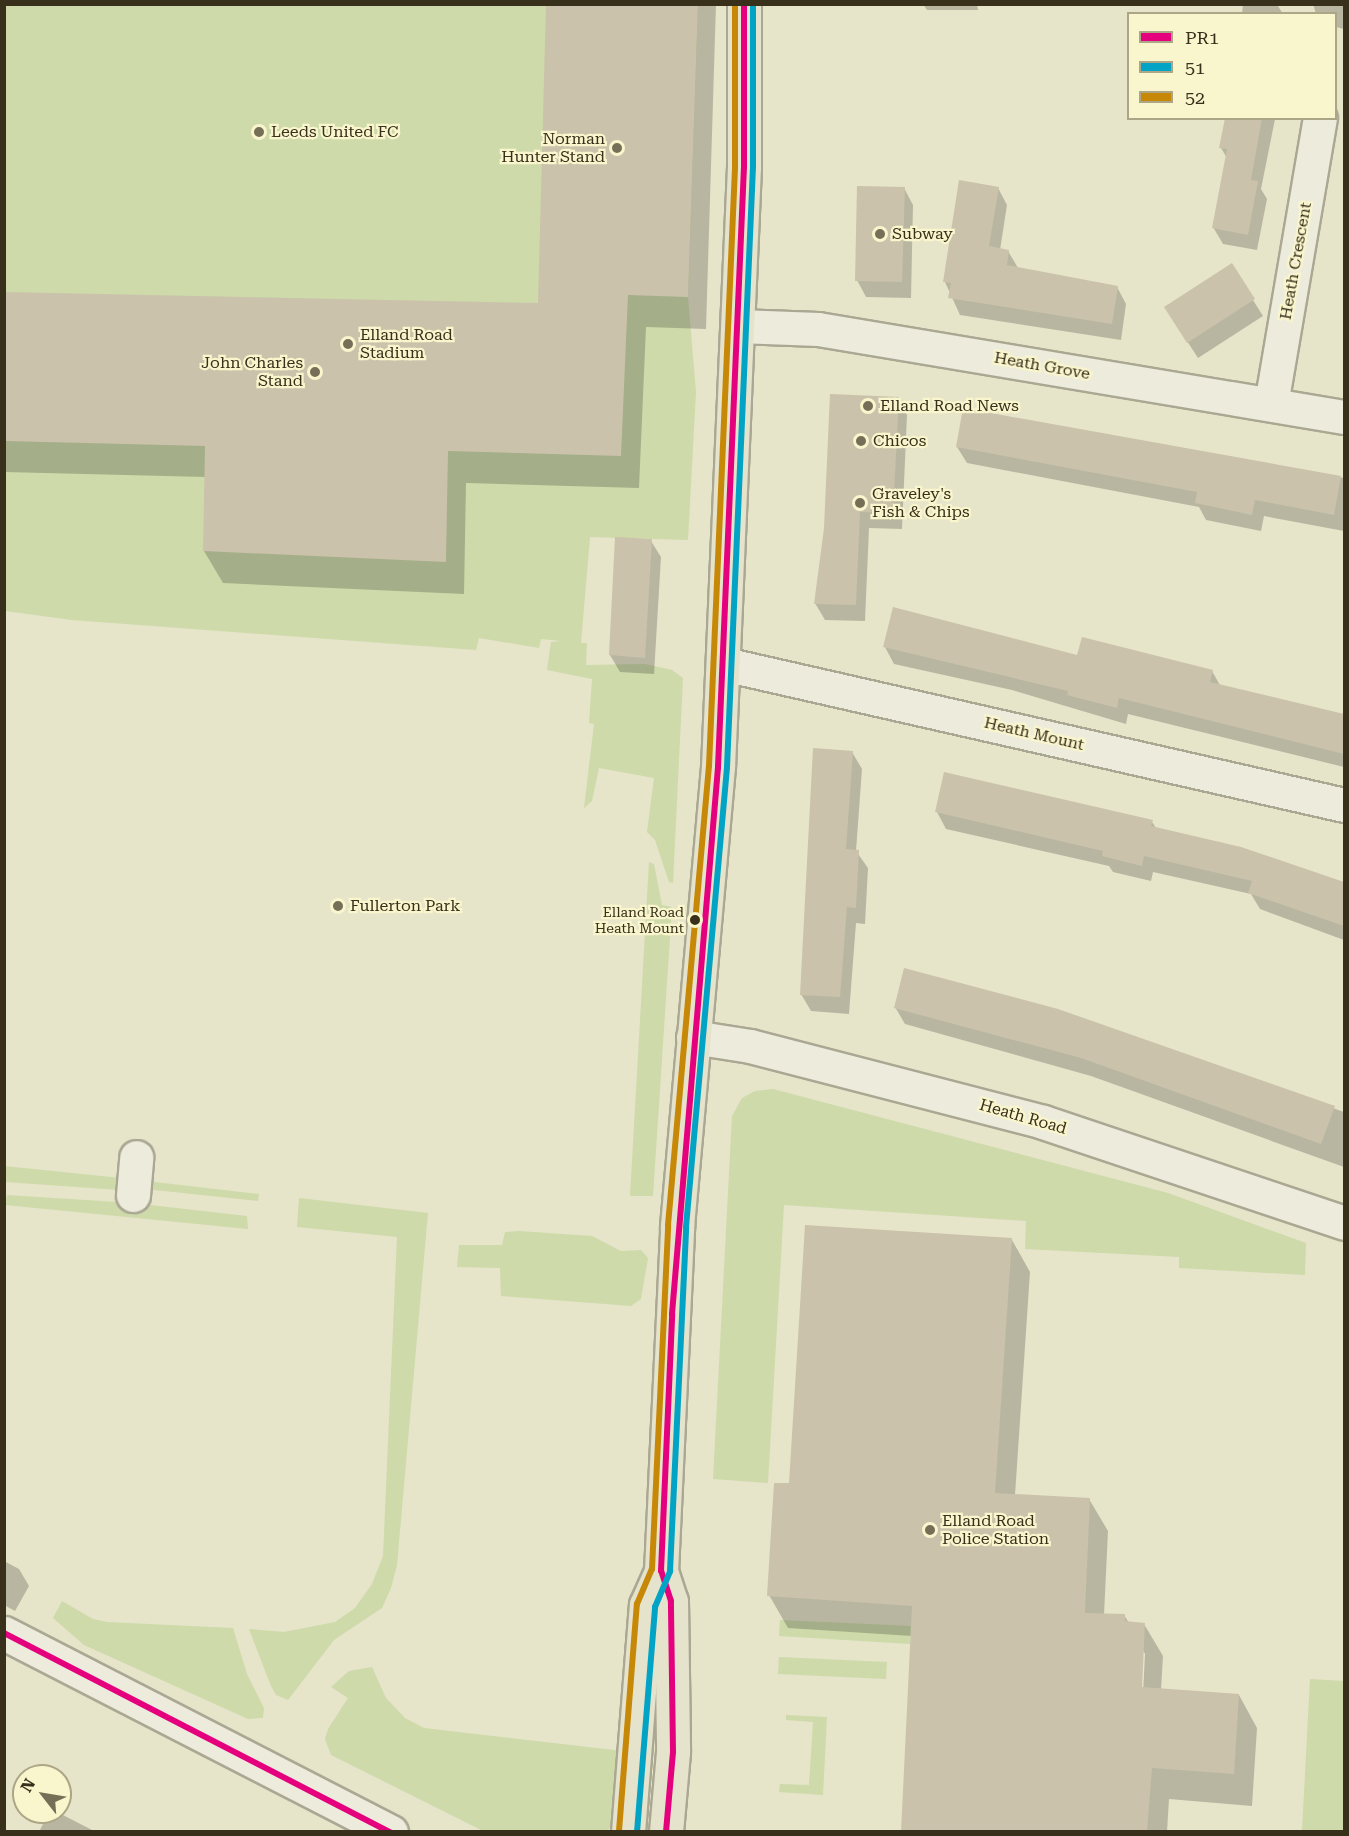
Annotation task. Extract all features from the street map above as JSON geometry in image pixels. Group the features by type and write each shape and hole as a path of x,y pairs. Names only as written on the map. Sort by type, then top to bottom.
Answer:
{"main road":[{"path":"666,1832 673,1752 671,1602 661,1571 672,1314 693,1037 718,767 724,664 744,167 744,4"},
{"path":"628,1832 646,1605 661,1571"}],"street":[{"name":"Heath Crescent","path":"1271,404 1320,120"},
{"name":"Heath Grove","path":"738,326 818,328 1344,417"},
{"name":"Heath Mount","path":"724,664 1344,805"},
{"name":"Heath Road","path":"693,1037 750,1046 1043,1122 1344,1223"},
{"path":"134,1195 136,1157"},
{"path":"4,1633 391,1832"}],"green space":[{"name":"Elland Road Stadium","path":"4,5 698,5 688,297 696,392 688,540 590,537 581,643 587,643 586,665 645,664 672,670 683,678 673,883 669,882 655,840 647,832 654,778 599,768 592,801 584,808 594,724 589,723 592,679 547,670 551,642 561,641 541,639 539,648 479,638 476,650 72,620 5,611"},
{"path":"649,862 654,864 662,905 672,907 653,1196 630,1196"},
{"path":"773,1089 1168,1193 1306,1243 1305,1275 1179,1268 1179,1257 1025,1249 1026,1221 784,1205 768,1483 713,1479 732,1116 742,1098 755,1091"},
{"path":"4,1166 121,1178 120,1190 5,1182"},
{"path":"146,1181 259,1194 258,1201 145,1189"},
{"path":"7,1195 132,1203 247,1216 248,1229 5,1205"},
{"path":"299,1198 428,1213 397,1565 391,1588 382,1608 334,1640 288,1700 276,1695 271,1686 249,1629 284,1632 335,1622 355,1608 372,1584 383,1556 397,1237 297,1227"},
{"path":"505,1232 592,1236 621,1251 641,1250 648,1258 641,1299 631,1306 501,1296 500,1268 457,1267 459,1245 502,1245"},
{"path":"62,1601 93,1619 107,1622 233,1628 247,1674 264,1708 263,1718 248,1719 84,1645 53,1618"},
{"path":"780,1620 911,1626 910,1644 779,1636"},
{"path":"779,1657 887,1662 886,1679 778,1674"},
{"path":"372,1667 386,1698 405,1718 424,1728 623,1751 619,1805 611,1827 607,1831 483,1831 331,1755 325,1739 328,1729 348,1698 331,1687 349,1671"},
{"path":"1310,1679 1344,1681 1344,1831 1302,1831"},
{"path":"786,1715 827,1717 823,1795 779,1792 780,1784 809,1785 813,1722 786,1720"}],"building":[{"path":"546,4 698,4 688,297 628,295 621,456 448,451 446,562 203,551 205,446 4,441 4,292 538,303"},
{"path":"1225,120 1262,120 1251,180 1258,181 1248,235 1212,228 1227,149 1219,148"},
{"path":"959,180 999,187 989,246 1009,250 1007,265 1118,286 1112,324 948,298 951,283 943,282"},
{"name":"Subway","path":"857,186 905,187 902,282 855,281"},
{"path":"1232,263 1255,299 1187,343 1164,307"},
{"path":"830,394 899,397 893,513 860,512 856,605 814,604 824,528"},
{"path":"963,408 1341,476 1334,515 1255,500 1252,515 1195,503 1197,492 956,447"},
{"path":"615,537 652,539 645,658 609,655"},
{"path":"893,607 1077,655 1082,637 1213,670 1210,682 1344,714 1344,754 1119,698 1117,708 1067,695 1068,691 883,647"},
{"path":"813,748 853,751 846,849 859,850 856,908 847,907 840,997 800,995"},
{"path":"944,772 1153,820 1151,826 1241,847 1344,882 1344,926 1248,893 1252,881 1144,856 1142,866 1102,856 1103,851 935,812"},
{"path":"904,968 1058,1009 1335,1106 1321,1144 1081,1058 894,1008"},
{"name":"Elland Road Police Station","path":"805,1225 1012,1238 995,1493 1090,1498 1085,1613 1125,1614 1125,1621 1145,1623 1142,1687 1239,1694 1234,1774 1152,1768 1147,1832 901,1832 912,1606 767,1596 774,1483 789,1483"}],"transit line":[{"name":"52","path":"619,1831 637,1604 652,1569 668,1225 709,766 735,167 735,4"},
{"name":"PR1","path":"666,1832 673,1752 671,1601 661,1571 672,1314 718,767 744,167 744,4"},
{"name":"51","path":"637,1832 655,1607 670,1571 686,1227 727,767 753,167 753,4"},
{"name":"PR1","path":"4,1633 390,1832"}],"place":[{"name":"Leeds United FC","path":"259,132"},
{"name":"Norman Hunter Stand","path":"617,148"},
{"name":"Subway","path":"880,234"},
{"name":"Elland Road Stadium","path":"348,344"},
{"name":"John Charles Stand","path":"315,372"},
{"name":"Elland Road News","path":"868,406"},
{"name":"Chicos","path":"861,441"},
{"name":"Graveley's Fish & Chips","path":"860,503"},
{"name":"Fullerton Park","path":"338,906"},
{"name":"Elland Road Heath Mount","path":"695,920"},
{"name":"Elland Road Police Station","path":"930,1530"}]}
